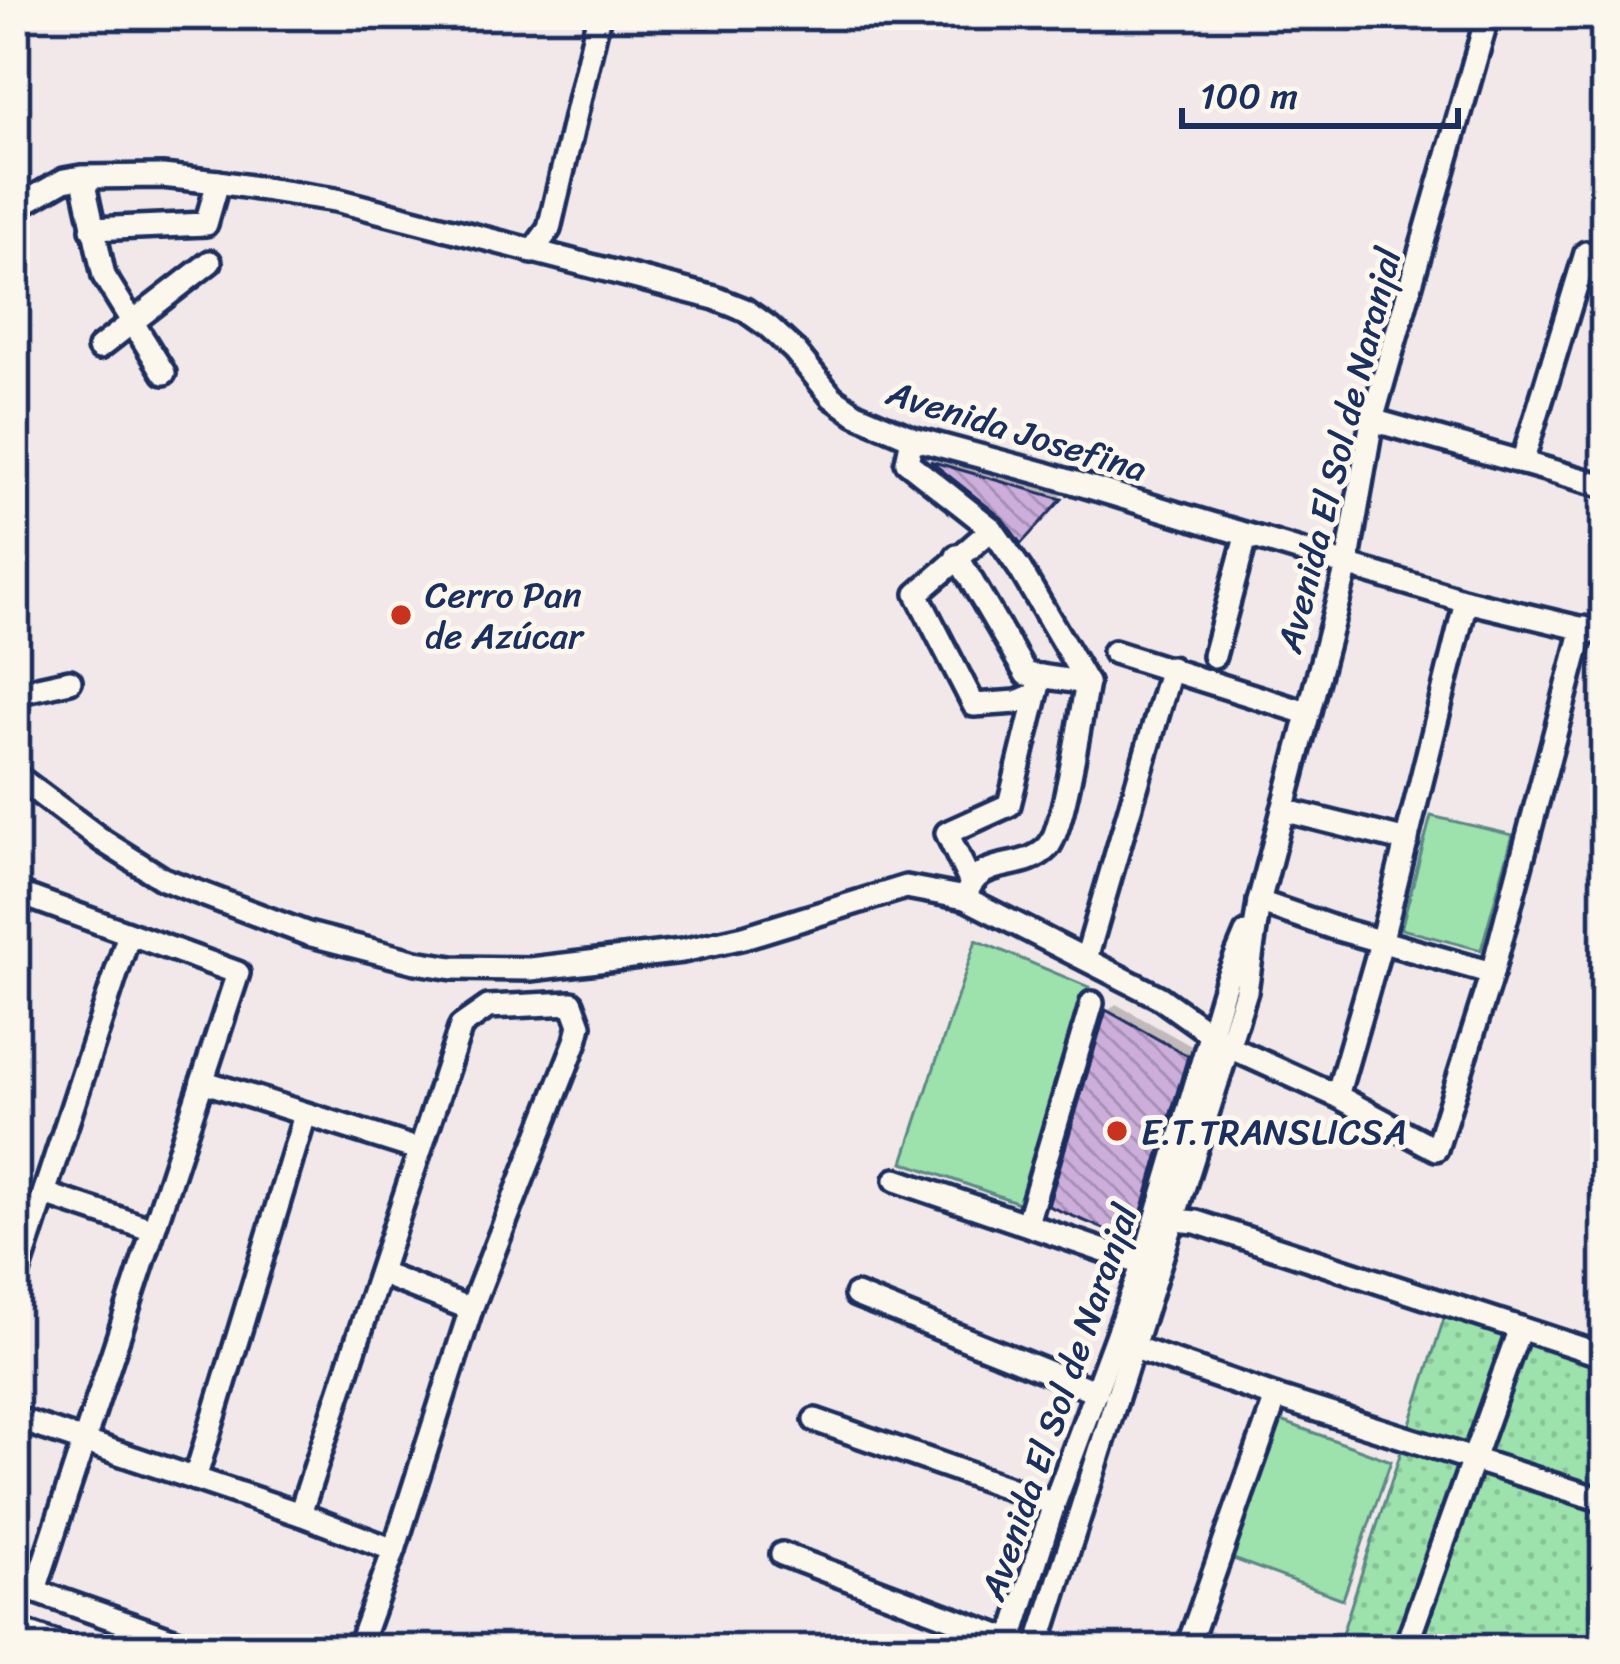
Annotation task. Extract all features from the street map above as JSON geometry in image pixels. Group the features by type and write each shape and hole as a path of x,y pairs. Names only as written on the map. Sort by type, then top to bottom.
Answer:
{"street":[{"path":"532,252 549,230 599,15"},
{"name":"Avenida El Sol de Naranjal","path":"1036,1649 1220,1041 1246,991 1259,902 1347,566 1372,420 1488,15"},
{"name":"Avenida Josefina","path":"15,208 64,180 162,176 218,182 335,200 730,303 769,327 794,350 832,397 856,414 912,438 1466,601 1594,631"},
{"path":"90,177 85,189 104,276 164,373"},
{"path":"92,229 206,224 218,182"},
{"path":"1522,464 1586,253"},
{"path":"99,348 209,262"},
{"path":"1372,420 1605,486"},
{"path":"912,438 907,455 912,470 967,506 992,530 1087,683 1056,836 1036,855 980,872 968,889"},
{"path":"992,530 917,594 974,705 1016,702 1039,685 1087,683"},
{"path":"1214,656 1246,537"},
{"path":"958,556 1026,674 1039,685"},
{"path":"1337,1096 1381,943 1466,601"},
{"path":"15,776 103,842 163,879 308,934 453,968 531,969 682,951 906,887 968,889 1159,997 1220,1041 1436,1149 1594,631"},
{"path":"1114,652 1307,713"},
{"path":"1086,959 1171,668"},
{"path":"15,693 70,681"},
{"path":"968,889 947,833 1009,806 1039,685"},
{"path":"1283,810 1406,841"},
{"path":"15,892 238,973 84,1442 25,1587 199,1649"},
{"path":"1259,902 1381,943 1492,973"},
{"path":"15,1282 128,934"},
{"path":"300,1514 461,1026 488,1007 572,1004 580,1024 576,1041 471,1309 358,1649"},
{"path":"1027,1223 1092,1004"},
{"path":"202,1082 420,1150"},
{"path":"195,1479 304,1115"},
{"path":"896,1180 1151,1267"},
{"path":"45,1193 153,1230"},
{"path":"1166,1219 1196,1222 1605,1356"},
{"path":"382,1274 471,1309"},
{"path":"856,1295 1097,1392"},
{"path":"1405,1649 1520,1328"},
{"path":"1125,1345 1605,1501"},
{"name":"Avenida El Sol de Naranjal","path":"1010,1645 1054,1504 1097,1392 1125,1345"},
{"path":"1187,1649 1276,1397"},
{"path":"15,1418 394,1550"},
{"path":"815,1420 1054,1504"},
{"path":"782,1554 1010,1645 1036,1649"},
{"path":"15,1629 71,1649"}],"green space":[{"path":"1431,816 1513,835 1481,950 1401,929"},
{"path":"976,940 1089,987 1019,1203 903,1162"},
{"path":"1452,1294 1605,1343 1605,1649 1337,1649"},
{"path":"1279,1420 1391,1461 1343,1599 1228,1557"}],"building":[{"path":"930,461 1062,499 1021,544 1002,518"},
{"name":"E.T.TRANSLICSA","path":"1106,1010 1188,1056 1133,1241 1048,1206"}],"place":[{"name":"Cerro Pan de Azúcar","path":"401,615"},
{"name":"E.T.TRANSLICSA","path":"1117,1131"}]}
